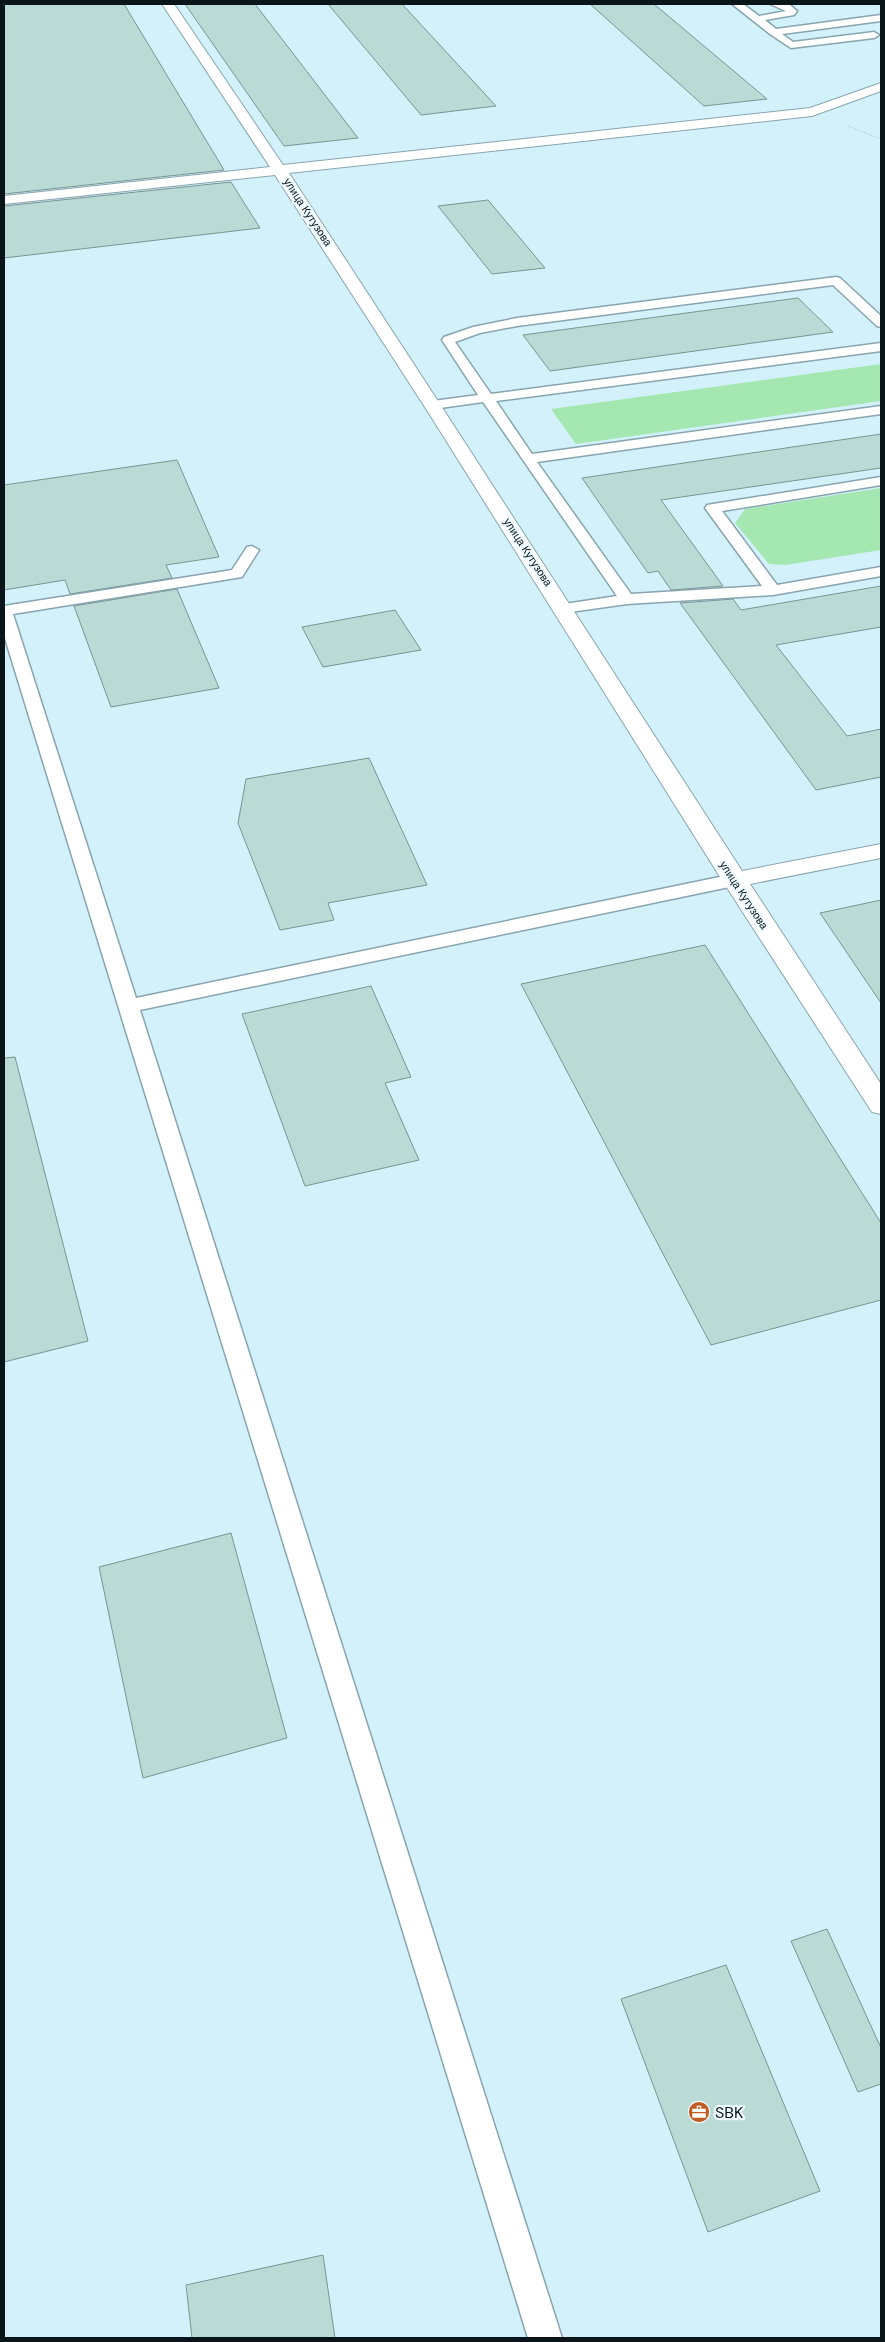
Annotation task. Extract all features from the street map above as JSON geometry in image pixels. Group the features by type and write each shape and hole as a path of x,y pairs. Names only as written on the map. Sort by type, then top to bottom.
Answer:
{"street":[{"name":"улица Кутузова","path":"168,4 281,169 563,608 734,880 881,1105"},
{"path":"4,200 812,112 881,87"},
{"path":"734,880 881,851"}],"lane":[{"path":"737,4 791,45 879,36"},
{"path":"737,4 758,4"},
{"path":"756,19 791,13 792,11 787,7 774,4"},
{"path":"773,32 881,18"},
{"path":"626,599 486,398 448,340 493,326 836,281 881,324"},
{"path":"433,405 881,347"},
{"path":"528,459 881,410"},
{"path":"774,590 712,508 881,481"},
{"path":"252,550 237,574 4,611 545,2338"},
{"path":"563,608 626,599 774,590 881,572"},
{"path":"129,1006 734,880"}],"green space":[{"path":"881,364 881,401 576,444 551,409"},
{"path":"881,488 881,550 785,565 769,564 735,523 745,509"}],"building":[{"path":"4,4 124,4 224,170 4,194"},
{"path":"185,4 255,4 358,138 284,146"},
{"path":"328,4 402,4 496,106 421,115"},
{"path":"590,4 654,4 767,99 704,106"},
{"path":"231,182 260,228 4,258 4,206"},
{"path":"488,200 545,268 492,274 438,206"},
{"path":"798,298 833,332 550,371 523,335"},
{"path":"881,434 881,468 661,500 723,586 671,590 658,571 648,573 582,478"},
{"path":"177,460 219,557 166,565 172,578 70,594 65,580 4,590 4,485"},
{"path":"881,586 881,627 776,645 847,736 881,729 881,777 816,790 680,603 733,599 741,610"},
{"path":"177,589 219,688 111,707 74,606"},
{"path":"395,610 421,650 323,667 302,627"},
{"path":"369,758 427,885 328,903 334,920 280,930 238,823 246,779"},
{"path":"881,900 881,1003 820,913"},
{"path":"705,945 881,1223 881,1300 711,1345 521,984"},
{"path":"371,986 411,1077 385,1083 419,1160 305,1186 242,1014"},
{"path":"15,1057 88,1341 4,1362 4,1058"},
{"path":"231,1533 287,1738 143,1778 99,1567"},
{"path":"827,1929 881,2048 881,2084 858,2092 791,1941"},
{"path":"726,1965 820,2191 708,2232 621,1999"},
{"path":"323,2255 335,2338 192,2338 186,2285"}],"place":[{"name":"SBK","path":"699,2112"}]}
